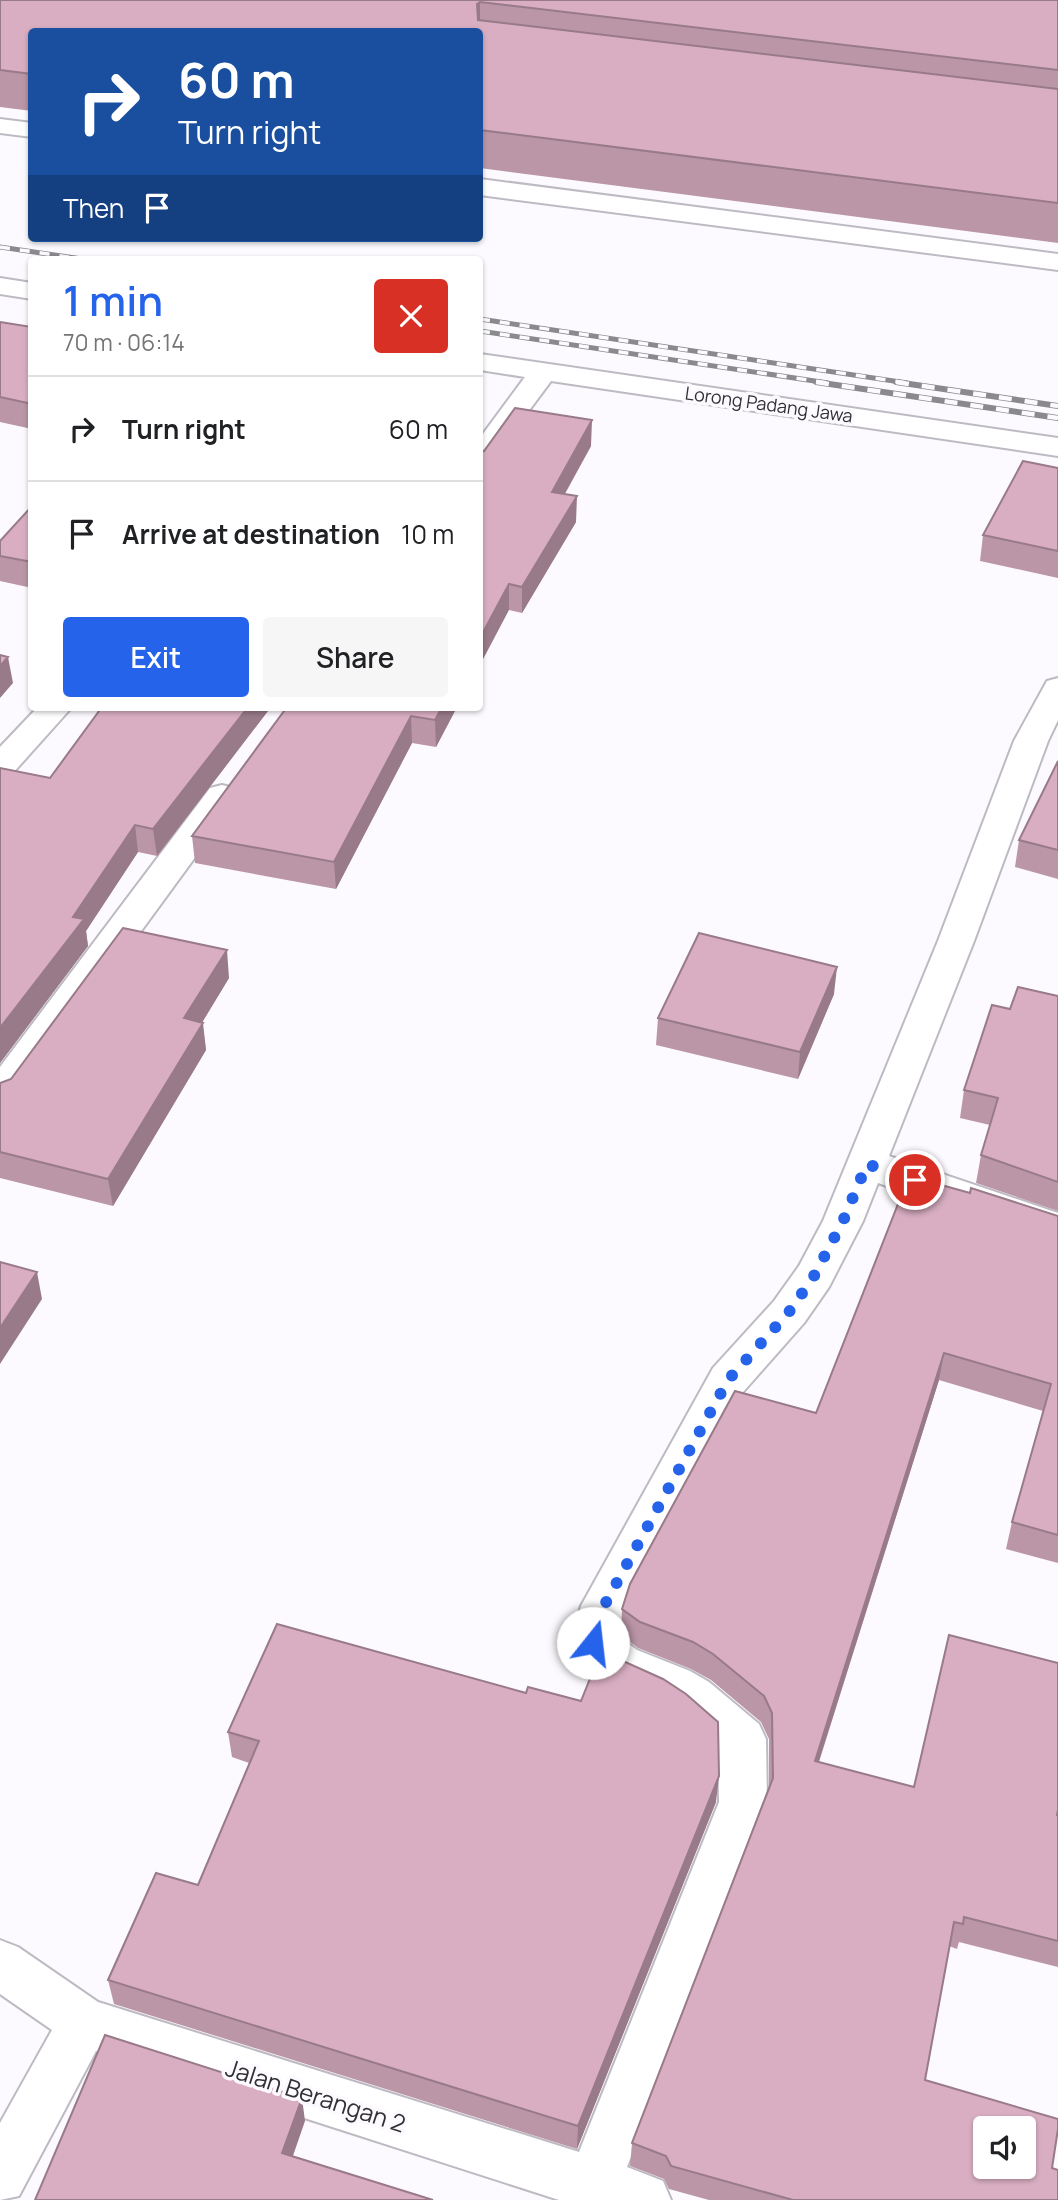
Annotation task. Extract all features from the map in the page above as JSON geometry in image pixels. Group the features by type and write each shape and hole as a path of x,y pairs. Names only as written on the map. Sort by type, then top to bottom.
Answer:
{"street":[{"path":"0,126 28,130"},
{"path":"483,187 1058,262"},
{"path":"0,286 28,290"},
{"name":"Lorong Padang Jawa","path":"483,362 1058,447"},
{"path":"483,453 544,371"},
{"path":"590,2192 743,1802 742,1739 715,1713 676,1686 609,1660 593,1643 604,1606 728,1380 789,1312 814,1276 843,1221 956,941 1031,741 1058,688"},
{"path":"0,767 52,711"},
{"path":"0,1095 240,773"},
{"path":"867,1164 1058,1228"},
{"name":"Jalan Berangan 2","path":"0,1964 84,2022 590,2192 644,2200"},
{"path":"0,2177 84,2022"}],"building":[{"path":"0,0 1058,0 1058,70 480,2 477,4 478,20 1058,89 1058,203 483,130 483,28 28,28 28,74 0,70"},
{"path":"0,322 28,326 28,403 0,397"},
{"path":"515,408 592,420 552,492 577,496 522,587 509,584 483,632 483,451"},
{"path":"1023,461 1058,468 1058,551 983,535"},
{"path":"28,510 28,561 0,556 0,541"},
{"path":"0,655 8,657 0,666"},
{"path":"99,711 245,711 153,829 135,825 73,917 84,919 0,1028 0,768 50,778"},
{"path":"284,711 440,711 435,720 411,716 334,862 192,836"},
{"path":"1058,761 1058,850 1019,840"},
{"path":"123,928 227,950 184,1018 203,1023 108,1179 0,1152 0,1083 11,1079"},
{"path":"699,933 837,967 800,1052 658,1018"},
{"path":"1018,987 1058,996 1058,1182 981,1155 998,1098 964,1090 992,1005 1010,1009"},
{"path":"909,1176 970,1193 971,1188 1058,1216 1058,1535 1012,1522 1051,1384 944,1353 815,1761 914,1787 949,1635 1058,1663 1058,1941 964,1917 963,1924 954,1922 925,2080 1058,2119 1052,2168 1058,2170 1058,2200 793,2200 671,2166 666,2156 632,2143 773,1778 772,1713 764,1696 713,1654 693,1642 640,1622 622,1609 630,1584 735,1391 816,1413"},
{"path":"0,1262 37,1272 0,1328"},
{"path":"277,1624 526,1693 528,1687 581,1701 601,1651 663,1679 686,1694 718,1722 719,1776 578,2126 108,1980 156,1873 198,1885 259,1741 228,1732"},
{"path":"105,2035 302,2098 282,2153 433,2200 35,2200"}],"railway":[{"path":"0,247 62,256"},
{"path":"483,319 907,383"},
{"path":"483,331 828,383"},
{"path":"816,382 1058,418"},
{"path":"896,382 1058,406"}],"route":[{"path":"593,1643 604,1606 728,1380 789,1312 814,1276 843,1221 867,1164 915,1180"}]}
